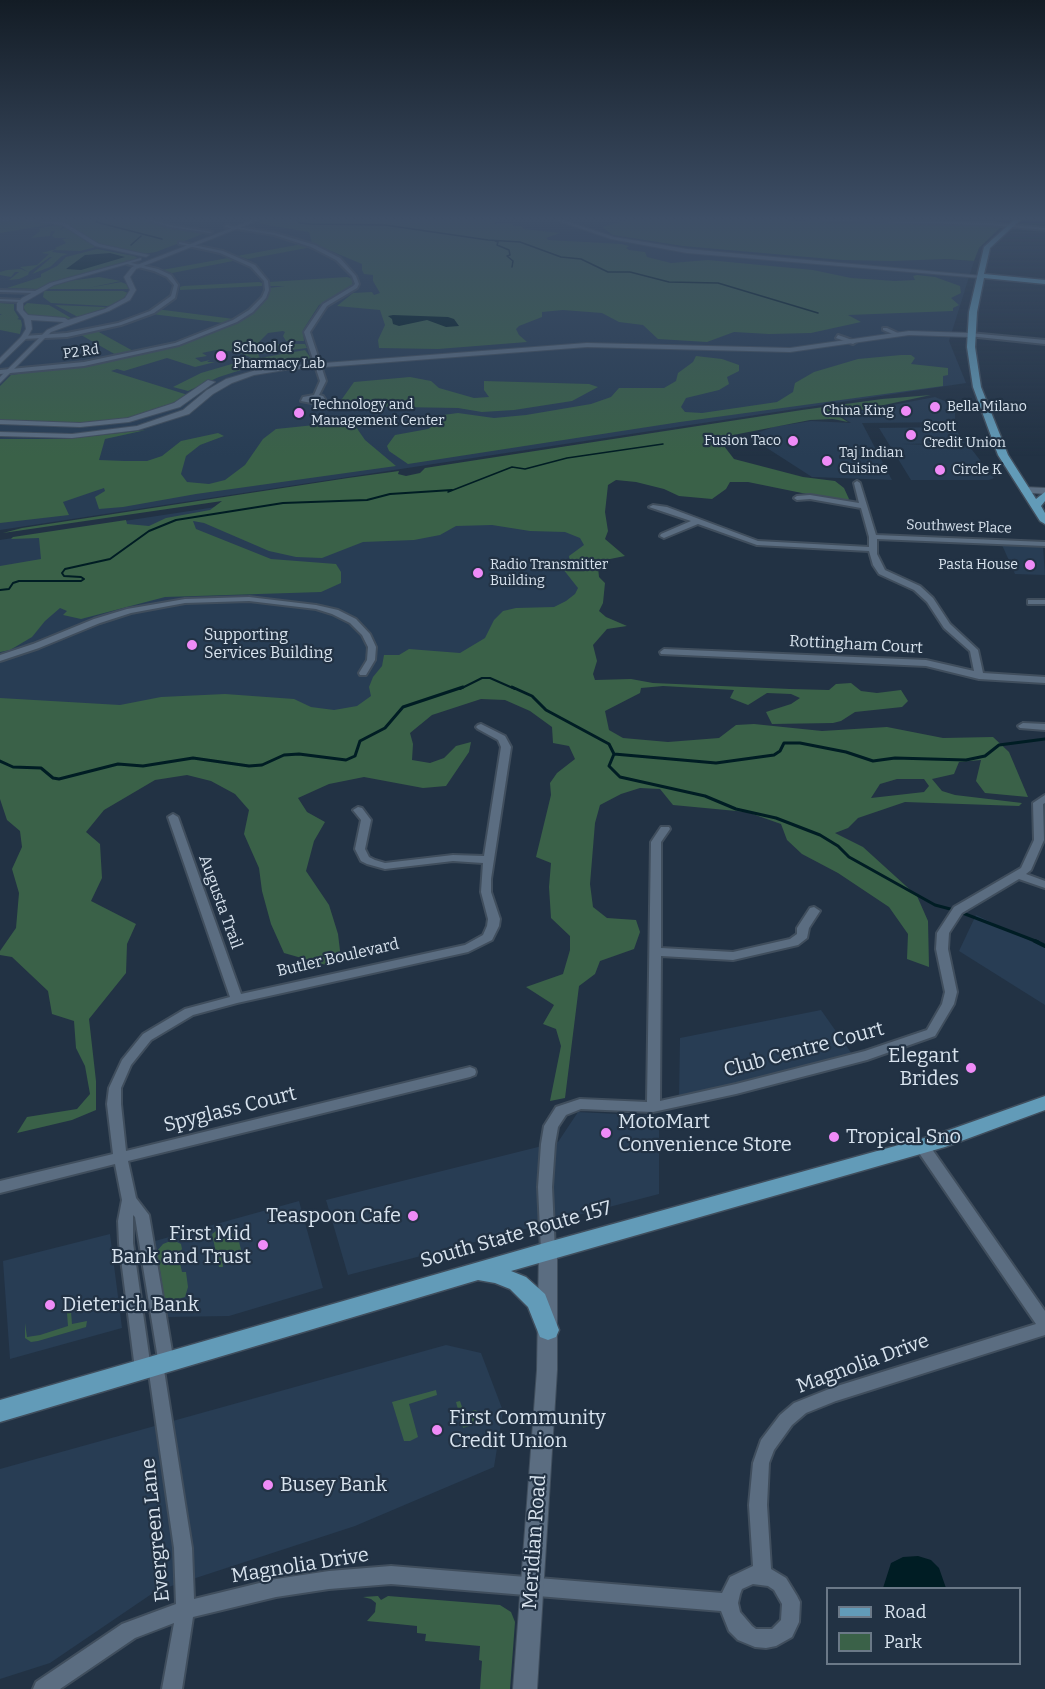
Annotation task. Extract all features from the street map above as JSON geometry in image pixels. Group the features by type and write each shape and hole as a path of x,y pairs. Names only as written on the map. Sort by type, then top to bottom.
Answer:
{"main road":[{"path":"976,299 971,334 974,376 984,410 1003,454 1045,521"},
{"path":"1035,506 1045,493"},
{"name":"South State Route 157","path":"0,1411 548,1251 922,1146 983,1128 1045,1103"},
{"path":"474,1273 497,1274 518,1283 537,1301 548,1330"}],"street":[{"path":"0,300 21,301 24,299"},
{"path":"0,381 4,372 40,338 56,328 107,310 127,299"},
{"path":"24,338 40,338 108,327 147,314 166,304 170,299"},
{"name":"P2 Rd","path":"4,372 84,364 166,347 226,326 251,311 262,299"},
{"path":"316,396 323,381 307,335 309,328 325,305 335,299"},
{"path":"0,362 24,338 29,329 26,317 20,310 21,301"},
{"path":"26,317 48,321 80,318"},
{"path":"754,349 801,347 885,329 919,328 971,334"},
{"path":"885,329 897,334"},
{"path":"0,422 68,425 114,422 162,411 177,405 209,383 242,371 272,365 600,345 799,350 897,334 929,332 1045,340"},
{"path":"838,338 853,342"},
{"path":"0,348 15,348"},
{"path":"0,435 86,435 138,428 178,416 222,385 253,374 317,363"},
{"path":"192,395 204,396"},
{"path":"857,483 873,537 872,549 877,565 882,572 917,588 930,600 947,626 974,651 978,676"},
{"path":"1024,490 1045,493"},
{"path":"797,498 810,497 863,506"},
{"path":"653,507 757,543 872,549"},
{"path":"664,536 698,521"},
{"name":"Southwest Place","path":"873,537 1045,544"},
{"path":"0,658 97,621 130,611 185,601 249,599 316,607 335,612 353,621 366,634 372,647 371,660 363,673"},
{"path":"1032,602 1045,602"},
{"name":"Rottingham Court","path":"664,651 926,663 978,676 1045,680"},
{"path":"1023,726 1045,727"},
{"name":"Butler Boulevard","path":"155,1366 126,1243 125,1221 129,1200 120,1157 114,1104 115,1088 126,1063 147,1037 172,1020 206,1006 476,945 488,937 494,926 486,892 489,860 506,747 502,738 481,727"},
{"path":"1018,875 1026,870 1039,840 1038,803 1044,798"},
{"path":"358,810 366,820 360,849 365,859 371,862 396,866 445,858 489,860"},
{"name":"Augusta Trail","path":"172,817 237,999"},
{"path":"653,1107 656,842 665,830"},
{"path":"1018,875 1045,885"},
{"name":"Club Centre Court","path":"548,1251 545,1187 548,1144 551,1126 561,1111 580,1104 653,1107 736,1089 900,1045 931,1033 948,1004 951,992 943,957 943,933 958,910 1018,875"},
{"path":"655,952 733,956 794,942 803,935 803,928 814,911"},
{"name":"Spyglass Court","path":"0,1187 470,1072"},
{"path":"922,1146 1045,1324"},
{"name":"Butler Boulevard","path":"129,1200 142,1215 155,1366"},
{"name":"Meridian Road","path":"525,1689 547,1370 548,1251"},
{"name":"Magnolia Drive","path":"762,1575 758,1505 761,1463 767,1446 786,1420 800,1408 834,1394 1045,1328"},
{"name":"Evergreen Lane","path":"155,1366 183,1548 185,1610 172,1689"},
{"name":"Magnolia Drive","path":"43,1689 129,1631 185,1610 276,1588 329,1580 391,1575 729,1603"},
{"path":"752,1575 762,1575 780,1584 790,1602 790,1622 777,1636 766,1639 755,1638 745,1633 736,1624 729,1603 736,1583 752,1575"}],"shaded area":[{"path":"0,299 962,299 949,341 966,383 0,530"},
{"path":"388,316 448,317 454,319 459,326 446,327 427,320 399,326 393,324 392,319"},
{"path":"935,397 947,402 955,411 955,422 862,423 892,480 812,477 753,439 757,433 773,427 811,421 851,423 839,415"},
{"path":"954,427 965,443 902,444 969,446 994,478 989,480 911,480 879,428"},
{"path":"608,447 585,690 420,685 355,724 0,712 0,540"},
{"path":"1002,545 1043,547 1045,575 1015,574"},
{"path":"976,915 1045,948 1045,1005 959,951"},
{"path":"821,1010 852,1054 679,1099 680,1038"},
{"path":"578,1112 659,1116 659,1194 348,1275 326,1200 558,1142"},
{"path":"299,1201 323,1288 229,1316 167,1317 155,1241"},
{"path":"110,1234 122,1328 10,1359 3,1261"},
{"path":"446,1345 481,1353 503,1411 494,1467 355,1526 156,1591 50,1663 0,1679 0,1469"},
{"path":"918,1556 931,1560 939,1568 946,1587 883,1587 891,1563 903,1557"}],"green space":[{"path":"45,299 123,299 114,305 107,306 51,303"},
{"path":"264,299 330,299 319,305 303,330 304,341 286,341 283,331 268,333 259,342 260,344 305,344 307,348 258,354 260,358 305,350 309,359 244,369 188,391 173,387 201,373 252,358 237,352 216,350 202,353 207,356 195,358 201,362 210,360 207,362 215,362 195,367 167,358 124,371 117,369 111,371 188,395 167,407 129,418 91,423 0,421 0,386 11,375 121,359 171,347 197,339 239,321 262,303"},
{"path":"346,299 952,299 959,305 953,308 953,311 848,315 861,322 811,333 734,332 707,342 658,339 643,325 619,322 602,313 563,310 542,312 542,317 519,326 516,329 519,335 527,342 438,349 379,348 378,340 385,325 380,310 337,306"},
{"path":"0,303 14,304 14,310 19,318 17,319 21,320 22,325 20,334 0,330 0,315 2,315 0,314"},
{"path":"27,303 49,305 71,318 65,320 28,315 23,307"},
{"path":"55,305 104,307 107,308 78,317"},
{"path":"159,310 234,319 223,323 152,314"},
{"path":"97,331 135,352 118,356 81,335"},
{"path":"911,355 915,358 911,364 948,368 948,375 943,376 943,386 680,422 408,464 389,451 387,446 395,435 433,426 435,416 458,413 494,418 526,415 591,404 611,397 619,388 664,388 676,381 678,373 693,362 696,356 722,359 739,365 739,371 727,377 729,384 719,390 686,398 681,407 685,412 702,413 777,402 793,392 795,383 814,372 858,359"},
{"path":"410,377 431,381 439,388 474,398 489,397 484,390 484,381 589,384 598,387 572,401 514,410 482,412 458,408 337,406 354,382"},
{"path":"931,395 837,415 848,422 833,419 810,420 723,437 724,446 734,459 803,477 835,481 844,488 849,499 846,502 748,482 730,482 726,489 712,499 679,496 664,489 636,482 616,480 608,485 605,512 608,531 605,539 625,556 605,560 598,567 599,577 605,583 603,603 599,611 606,617 627,626 607,629 593,645 597,661 593,674 595,680 631,679 653,683 790,689 829,690 836,684 851,683 861,691 877,693 901,690 908,701 902,707 855,712 833,723 772,724 766,712 791,704 800,698 791,694 767,693 748,705 730,698 734,690 663,686 641,688 640,693 605,711 609,730 623,738 668,742 719,738 736,725 754,724 822,731 887,727 943,738 993,737 1009,752 1028,797 985,793 976,781 981,760 959,762 954,774 932,779 942,791 955,795 1022,803 1019,806 905,802 858,818 848,828 835,833 863,847 917,896 928,921 929,967 907,959 908,934 889,907 838,873 802,854 787,840 781,824 747,812 673,805 660,789 640,788 621,794 600,805 595,823 590,884 593,907 607,918 636,920 640,932 634,949 600,961 595,974 579,986 565,1098 550,1101 561,1046 556,1029 543,1024 554,1005 526,987 563,974 570,950 570,936 551,918 549,887 551,863 536,857 551,795 550,783 557,773 575,759 569,746 553,743 552,727 530,711 505,700 481,699 432,715 410,733 413,744 412,760 430,763 444,758 456,746 471,742 469,752 446,786 423,788 364,777 329,784 298,798 307,812 325,822 314,841 306,871 329,905 338,934 341,959 326,965 284,953 271,924 262,891 259,868 244,834 249,810 235,794 211,781 187,775 155,780 104,810 86,832 100,844 102,878 91,901 136,924 127,944 126,973 89,1019 96,1081 96,1110 72,1120 17,1133 27,1117 77,1109 90,1094 85,1066 76,1048 74,1021 52,1014 48,991 12,957 0,955 0,951 16,928 19,893 12,869 22,847 20,831 7,820 0,799 0,698 120,705 161,697 225,694 294,699 311,707 334,710 357,706 371,696 369,687 373,677 382,666 384,655 399,655 409,649 460,653 485,638 494,620 503,611 516,608 554,607 566,601 575,594 578,588 563,569 570,563 569,556 584,545 580,538 565,532 530,531 492,525 456,526 440,535 414,540 363,542 322,558 296,557 269,551 204,523 193,521 196,529 271,559 336,564 341,572 341,583 321,592 165,597 81,619 63,615 67,611 60,608 32,637 10,650 0,652 0,566 41,559 39,538 11,539 13,537 126,520 127,524 149,526 166,518 210,510 222,501 3,533 22,528 348,478 399,471 398,474 406,476 420,473 425,468 882,399","holes":["897,779 924,779 929,786 924,792 871,798 880,784"]},
{"path":"334,423 356,427 365,440 396,466 99,509 95,497 105,491 104,488 63,502 69,515 0,523 0,439 66,439 146,430 105,439 99,460 147,461 162,456 181,441 218,433 224,436 200,445 186,456 181,474 187,482 209,484 225,480 245,465 263,439 276,429"},
{"path":"216,1231 217,1237 233,1233 238,1238 243,1257 240,1253 222,1258 223,1267 219,1267 212,1234"},
{"path":"173,1240 181,1244 182,1249 174,1261 180,1263 182,1272 186,1272 188,1287 185,1297 171,1301 164,1297 157,1251 163,1244"},
{"path":"71,1312 72,1324 87,1321 86,1327 38,1341 31,1342 25,1338 25,1323 27,1337 40,1335 68,1326 67,1313"},
{"path":"436,1390 437,1395 409,1404 418,1437 404,1441 392,1402"},
{"path":"460,1401 464,1413 475,1410 479,1412 481,1416 479,1423 463,1428 456,1402"},
{"path":"378,1596 381,1600 388,1596 500,1605 511,1612 515,1622 510,1689 480,1689 482,1661 479,1660 480,1646 425,1641 426,1634 417,1633 417,1626 367,1621 375,1612 376,1603 363,1597"}],"waterway":[{"path":"771,299 818,313"},
{"path":"448,492 512,467 525,469 567,458 663,444"},
{"path":"0,590 9,589 13,583 19,581 81,581 84,579 81,577 64,576 62,573 65,569 110,559 149,531 176,520 283,503 367,500 390,494 452,490"},
{"path":"460,689 482,678 490,678 515,689"},
{"path":"0,761 13,767 41,768 53,778 59,779 118,764 143,766 193,758 249,766 262,765 284,755 299,754 346,760 355,756 360,741 385,728 403,707 463,687"},
{"path":"512,687 532,696 546,710 609,744 614,754"},
{"path":"614,754 716,763 774,755 780,751 784,743 800,743 846,752 873,761 895,758 966,760 985,756 999,745 1045,739"},
{"path":"614,754 609,766 620,777 705,796 736,809 776,818 820,835 838,846 849,857 935,905 954,910"},
{"path":"960,912 1038,942"},
{"path":"1035,941 1045,946"}],"place":[{"name":"School of Pharmacy Lab","path":"221,356"},
{"name":"Bella Milano","path":"935,407"},
{"name":"China King","path":"906,411"},
{"name":"Technology and Management Center","path":"299,413"},
{"name":"Scott Credit Union","path":"911,435"},
{"name":"Fusion Taco","path":"793,441"},
{"name":"Taj Indian Cuisine","path":"827,461"},
{"name":"Circle K","path":"940,470"},
{"name":"Pasta House","path":"1030,565"},
{"name":"Radio Transmitter Building","path":"478,573"},
{"name":"Supporting Services Building","path":"192,645"},
{"name":"Elegant Brides","path":"971,1068"},
{"name":"MotoMart Convenience Store","path":"606,1133"},
{"name":"Tropical Sno","path":"834,1137"},
{"name":"Teaspoon Cafe","path":"413,1216"},
{"name":"First Mid Bank and Trust","path":"263,1245"},
{"name":"Dieterich Bank","path":"50,1305"},
{"name":"First Community Credit Union","path":"437,1430"},
{"name":"Busey Bank","path":"268,1485"}]}
